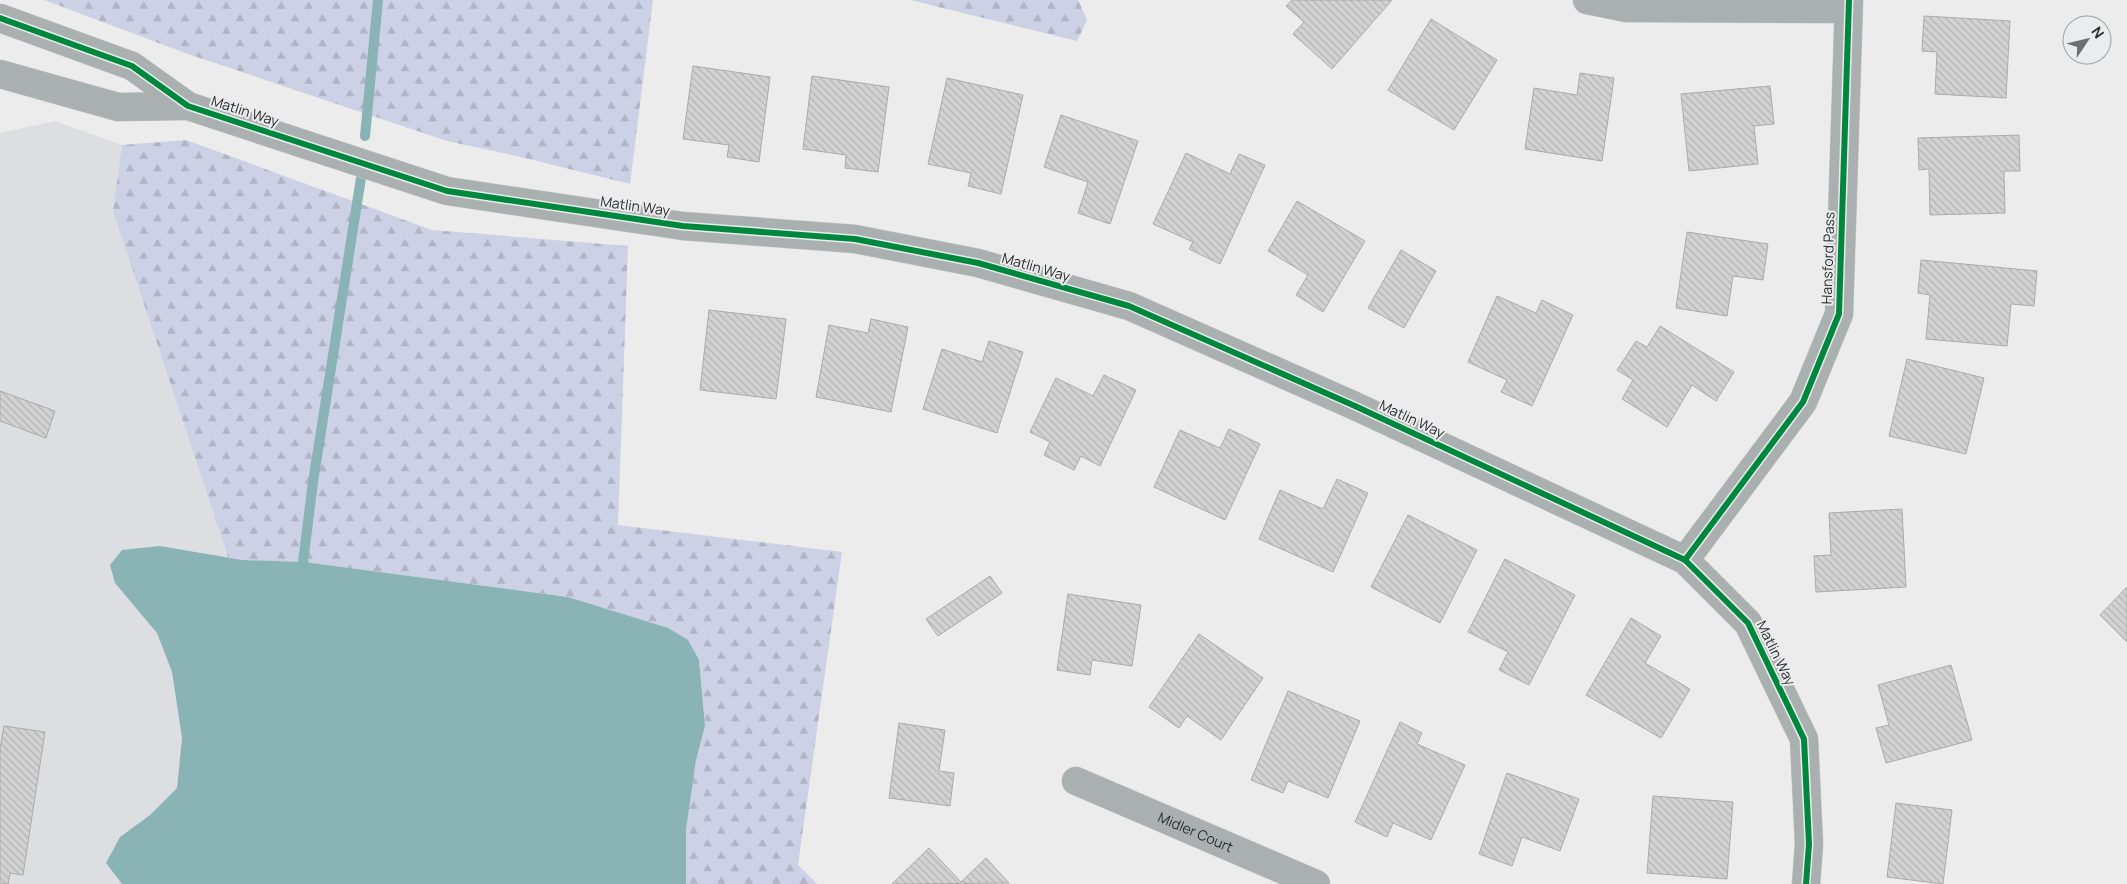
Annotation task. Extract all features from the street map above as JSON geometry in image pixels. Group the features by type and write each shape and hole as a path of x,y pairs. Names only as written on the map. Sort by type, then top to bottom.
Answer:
{"street":[{"path":"1587,0 1626,8 1849,5"},
{"name":"Hansford Pass","path":"1685,560 1803,402 1839,314 1849,5"},
{"name":"Matlin Way","path":"0,18 132,66 188,106 447,192 682,226 855,239 978,263 1129,306 1355,406 1685,560 1748,622 1804,739 1809,844 1806,884"},
{"name":"Matlin Way","path":"0,74 118,107 188,106"},
{"name":"Midler Court","path":"1076,781 1316,884"}],"shaded area":[{"path":"55,121 122,145 113,211 228,557 160,546 115,583 157,632 172,672 182,738 177,788 150,815 120,837 107,863 122,884 0,884 0,133"},
{"path":"160,546 243,560 304,562 568,597 668,628 688,640 699,660 705,726 696,760 686,830 686,884 122,884 106,863 120,837 150,815 177,788 182,738 172,672 157,633 115,583 110,565 122,550"}],"green space":[{"path":"44,0 653,0 630,184 447,141 188,54"},
{"path":"910,0 1078,0 1087,20 1077,41"},
{"path":"186,140 432,230 628,246 618,525 842,552 798,865 817,884 686,884 686,830 696,760 705,726 699,660 568,597 303,562 243,560 228,557 113,211 122,145"}],"building":[{"path":"1292,0 1392,0 1332,69 1293,34 1304,22 1286,6"},
{"path":"1924,16 2010,21 2006,98 1935,94 1937,52 1922,51"},
{"path":"1431,19 1497,60 1454,130 1388,90"},
{"path":"693,66 770,77 759,162 727,157 729,145 683,139"},
{"path":"1580,73 1614,78 1602,161 1525,149 1534,88 1577,95"},
{"path":"812,76 889,87 878,172 845,168 846,155 803,149"},
{"path":"947,78 1023,95 1001,194 968,186 971,173 928,164"},
{"path":"1770,86 1774,124 1754,126 1758,164 1689,171 1681,94"},
{"path":"1061,115 1138,141 1110,224 1078,213 1088,182 1044,167"},
{"path":"2019,135 2020,171 2004,171 2005,213 1930,215 1929,169 1919,170 1918,138"},
{"path":"1186,153 1230,174 1239,154 1265,165 1220,264 1189,249 1193,242 1153,224"},
{"path":"1297,201 1365,241 1323,312 1296,295 1308,275 1268,251"},
{"path":"1687,232 1768,244 1763,280 1733,276 1727,316 1676,308"},
{"path":"1401,250 1436,271 1404,328 1368,308"},
{"path":"1921,260 2037,271 2034,306 2011,304 2007,346 1926,339 1930,295 1918,293"},
{"path":"1497,296 1536,313 1542,300 1573,315 1532,406 1501,392 1507,380 1468,362"},
{"path":"709,310 786,319 776,399 700,390"},
{"path":"871,319 908,327 891,412 816,397 829,325 868,333"},
{"path":"1660,326 1734,372 1716,401 1692,385 1667,427 1622,399 1633,380 1617,370 1636,341 1647,347"},
{"path":"989,341 1023,352 997,433 923,409 942,349 982,362"},
{"path":"1907,359 1984,378 1966,454 1889,436"},
{"path":"1104,375 1136,390 1100,466 1081,456 1074,470 1044,455 1050,442 1030,432 1056,378 1093,396"},
{"path":"0,391 55,411 46,438 0,421"},
{"path":"1229,429 1260,444 1225,520 1154,487 1180,430 1220,448"},
{"path":"1337,479 1368,493 1333,572 1259,539 1280,490 1323,509"},
{"path":"1902,509 1906,587 1816,592 1814,556 1831,555 1829,513"},
{"path":"1408,515 1477,550 1440,623 1371,587"},
{"path":"1505,559 1575,595 1529,685 1499,670 1508,652 1468,632"},
{"path":"990,576 1002,593 938,636 926,619"},
{"path":"2127,587 2127,642 2100,615"},
{"path":"1068,594 1141,605 1132,666 1092,660 1090,675 1057,670"},
{"path":"1631,618 1661,636 1645,663 1690,689 1661,738 1586,695"},
{"path":"1199,634 1263,678 1221,740 1187,716 1179,728 1149,707"},
{"path":"1951,665 1972,740 1886,763 1876,728 1889,725 1878,685"},
{"path":"1288,691 1360,721 1328,798 1288,781 1283,793 1251,780"},
{"path":"1400,722 1422,733 1417,744 1465,765 1431,840 1393,823 1387,837 1355,822"},
{"path":"899,723 945,730 939,771 954,773 950,806 889,798"},
{"path":"4,726 45,732 23,875 10,873 8,884 0,884 0,749"},
{"path":"1507,773 1579,799 1560,851 1522,837 1512,866 1479,854"},
{"path":"1653,796 1733,802 1727,879 1647,873"},
{"path":"1896,803 1952,810 1943,884 1887,877"},
{"path":"929,848 961,882 986,858 1009,883 892,884"}],"waterway":[{"path":"365,136 378,0"},
{"path":"309,574 303,562 313,482 361,178"}],"cycle path":[{"path":"1685,560 1803,402 1839,314 1849,0"},
{"path":"0,18 132,66 188,106 447,191 683,226 855,239 978,263 1129,306 1355,406 1685,560 1748,623 1804,739 1809,844 1806,884"}]}
